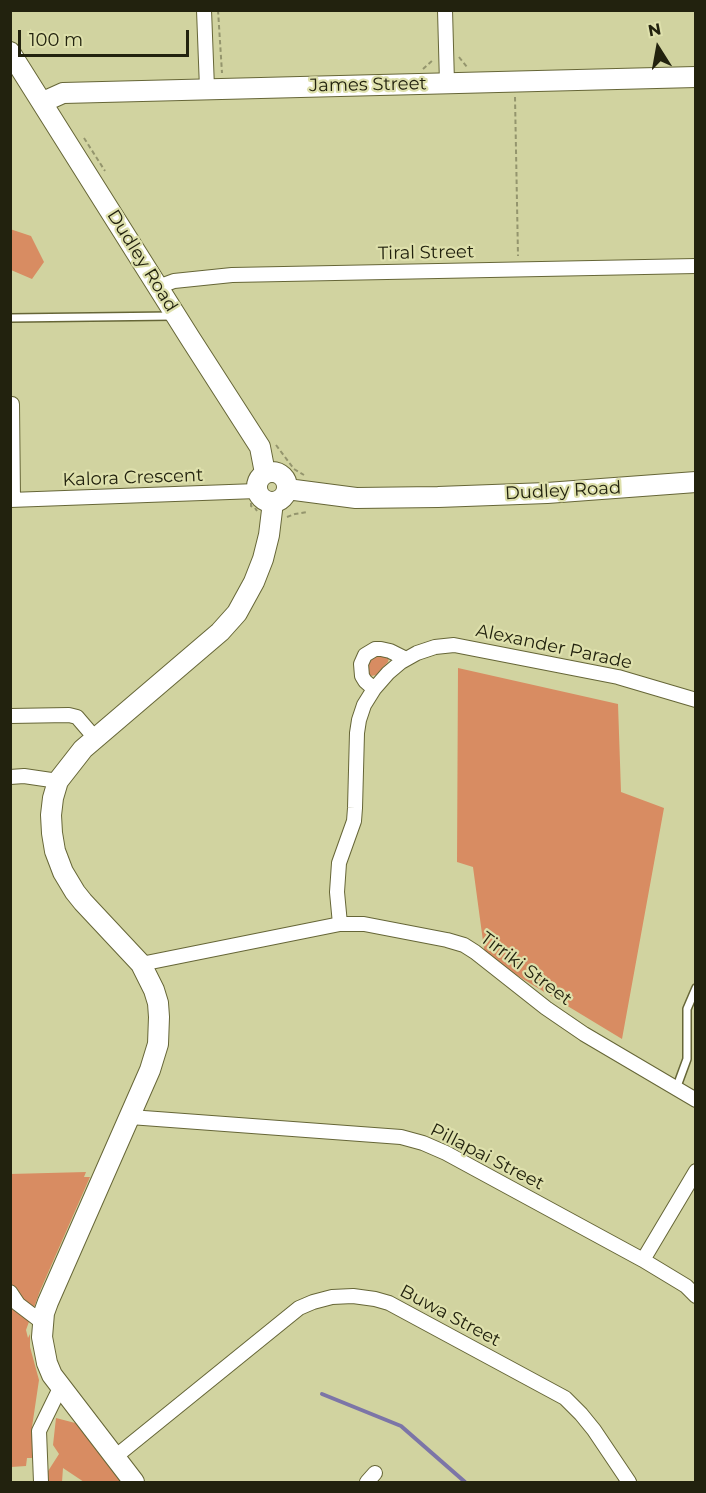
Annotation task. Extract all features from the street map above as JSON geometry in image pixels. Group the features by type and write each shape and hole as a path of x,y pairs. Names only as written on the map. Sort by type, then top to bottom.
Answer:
{"street":[{"path":"204,10 207,88"},
{"path":"445,10 447,83"},
{"name":"Dudley Road","path":"10,52 260,447 265,473"},
{"name":"James Street","path":"43,102 63,93 696,77"},
{"name":"Tiral Street","path":"158,286 174,281 232,275 696,266"},
{"path":"12,404 12,500"},
{"path":"134,1482 52,1375 42,1337 44,1313 48,1302 152,1063 158,1044 158,1004 141,964 83,903 63,872 55,851 52,833 53,798 58,781 82,749 220,632 237,613 254,582 269,535 267,496 256,485 258,479 265,473 276,472 283,476 288,485 267,496"},
{"name":"Dudley Road","path":"267,496 426,497 547,493 696,482"},
{"name":"Kalora Crescent","path":"12,500 267,496"},
{"name":"Alexander Parade","path":"340,924 337,892 339,863 354,821 359,720 364,705 374,689 388,673 406,659 435,647 454,645 618,677 696,700"},
{"path":"374,689 362,676 361,664 365,655 375,649 381,649 406,659"},
{"path":"10,716 69,715 77,717 95,738"},
{"path":"10,777 24,776 58,781"},
{"name":"Tirriki Street","path":"141,964 340,924 364,924 447,940 464,945 475,952 546,1008 584,1034 696,1100"},
{"name":"Pillapai Street","path":"130,1117 401,1137 423,1143 446,1153 643,1260 686,1286 696,1296"},
{"path":"643,1260 696,1171"},
{"path":"10,1293 18,1304 43,1323"},
{"name":"Buwa Street","path":"115,1457 299,1308 332,1297 353,1296 389,1303 565,1398 594,1430 629,1482"},
{"path":"41,1482 39,1431 61,1386"}],"lane":[{"path":"10,318 176,316"},
{"path":"676,1089 687,1059 687,1009 696,988"}],"path":[{"path":"218,10 221,73"},
{"path":"515,82 518,269"},
{"path":"272,439 294,469 307,477"},
{"path":"258,517 255,508 251,506 267,496"},
{"path":"285,521 289,516 307,512"}],"shaded area":[{"path":"10,229 31,236 44,262 32,279 11,270"},
{"path":"381,654 389,658 388,662 376,675 371,676 366,663 369,658"},
{"path":"458,668 618,704 621,792 664,808 622,1039 485,956 473,867 457,862"},
{"path":"86,1172 84,1177 90,1177 40,1291 26,1330 28,1338 30,1334 30,1347 39,1380 32,1427 32,1458 27,1458 26,1466 11,1467 10,1174"},
{"path":"56,1418 79,1424 124,1482 84,1482 63,1468 62,1482 44,1482 43,1479 59,1454 53,1445"}],"waterway":[{"path":"322,1394 401,1426 465,1482"}]}
